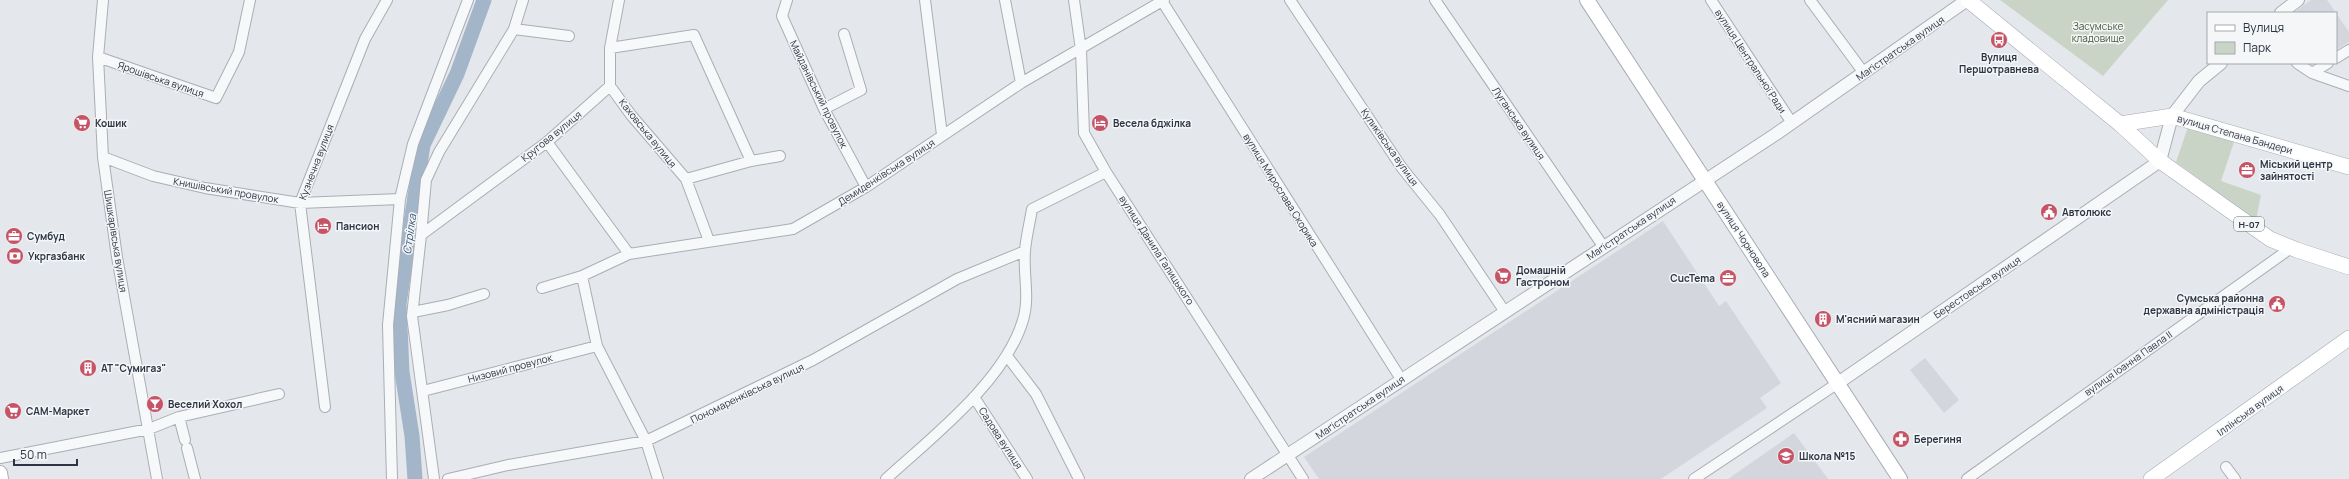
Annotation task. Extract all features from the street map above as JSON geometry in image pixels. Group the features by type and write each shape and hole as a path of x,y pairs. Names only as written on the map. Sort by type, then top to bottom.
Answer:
{"main road":[{"name":"вулиця Чорновола","path":"1587,0 1900,479"},
{"name":"Н-07","path":"1967,0 2120,124 2160,161 2270,239 2291,248 2349,267"},
{"name":"вулиця Степана Бандери","path":"2120,124 2172,116 2349,167"},
{"name":"Іллінська вулиця","path":"2151,479 2349,338"},
{"path":"0,473 1,479"}],"street":[{"name":"Шишкарівська вулиця","path":"103,0 98,57 103,157 119,264 157,479"},
{"name":"Ярошівська вулиця","path":"98,57 216,98 239,52 250,0"},
{"name":"Кузнечна вулиця","path":"325,407 300,203 365,39 387,0"},
{"path":"392,479 388,325 400,199 413,144 468,0"},
{"path":"434,479 413,312 426,180 435,159 514,29 523,0"},
{"path":"610,86 610,48 619,0"},
{"name":"Майданівський провулок","path":"787,0 782,16 824,109 866,187"},
{"path":"925,0 942,135"},
{"path":"1005,0 1021,83"},
{"name":"вулиця Данила Галицького","path":"1074,0 1081,50 1084,133 1106,172 1303,479"},
{"name":"Куликівська вулиця","path":"1290,0 1402,168 1440,215 1504,312"},
{"name":"Луганська вулиця","path":"1435,0 1603,246"},
{"name":"вулиця Центральної Ради","path":"1711,0 1792,123"},
{"path":"1810,0 1864,73"},
{"name":"Маґістратська вулиця","path":"1251,479 1792,123 1967,0"},
{"path":"2282,12 2298,0"},
{"name":"Демиденківська вулиця","path":"542,288 582,276 629,254 793,229 866,187 1021,83 1081,50 1163,1"},
{"name":"вулиця Мирослава Скорика","path":"1163,1 1401,379"},
{"path":"514,29 568,36"},
{"path":"824,109 861,90 844,34"},
{"path":"610,48 694,35 751,161"},
{"path":"2337,57 2349,50"},
{"path":"2160,161 2172,116 2200,81 2219,64"},
{"path":"2298,64 2312,73 2349,86"},
{"path":"2312,73 2326,64"},
{"name":"Кругова вулиця","path":"421,236 547,142 610,86"},
{"name":"Каховська вулиця","path":"610,86 631,116 686,179 709,241"},
{"path":"547,142 629,254"},
{"path":"686,179 751,161 780,156"},
{"name":"Книшівський провулок","path":"103,157 153,176 205,188 300,203 400,199"},
{"name":"Берестовська вулиця","path":"1694,479 2160,161"},
{"path":"887,479 974,397 1007,356 1023,320 1026,284 1025,251 1032,209 1106,172"},
{"name":"вулиця Іоанна Павла II","path":"1967,479 2291,248"},
{"name":"Пономаренківська вулиця","path":"448,479 508,465 646,441 813,360 957,279 1025,251"},
{"path":"582,276 596,346 646,441 658,479"},
{"path":"413,312 448,306 484,294"},
{"name":"Низовий провулок","path":"423,391 596,346"},
{"path":"1007,356 1036,394 1079,479"},
{"path":"0,458 149,429 179,417 279,394"},
{"name":"Садова вулиця","path":"974,397 1027,479"},
{"path":"179,417 195,479"},
{"path":"2226,467 2235,479"}],"shaded area":[{"path":"2311,0 2327,0 2335,12 2295,12"},
{"path":"2337,14 2349,32 2349,42 2337,49"},
{"path":"1663,221 1719,306 1726,301 1781,383 1760,398 1767,408 1661,479 1319,479 1304,457"},
{"path":"1925,358 1959,400 1944,413 1910,370"},
{"name":"Школа №15","path":"1794,433 1828,479 1728,479"}],"green space":[{"name":"Засумське кладовище","path":"2000,0 2168,0 2103,76"},
{"path":"2188,127 2235,139 2221,181 2261,195 2256,220 2176,162"}],"waterway":[{"name":"Стрілка","path":"415,479 412,436 402,372 399,304 423,145 457,74 484,0"}],"place":[{"name":"Вулиця Першотравнева","path":"1999,40"},
{"name":"Кошик","path":"82,123"},
{"name":"Весела бджілка","path":"1100,123"},
{"name":"Міський центр зайнятості","path":"2247,170"},
{"name":"Автолюкс","path":"2049,212"},
{"name":"Пансион","path":"323,226"},
{"name":"Сумбуд","path":"14,236"},
{"name":"Укргазбанк","path":"15,256"},
{"name":"Домашній Гастроном","path":"1503,276"},
{"name":"CucTema","path":"1728,278"},
{"name":"Сумська районна державна адміністрація","path":"2277,304"},
{"name":"М'ясний магазин","path":"1823,319"},
{"name":"АТ \"Сумигаз\"","path":"88,368"},
{"name":"Веселий Хохол","path":"155,404"},
{"name":"САМ-Маркет","path":"13,411"},
{"name":"Берегиня","path":"1901,439"},
{"name":"Школа №15","path":"1786,456"}]}
